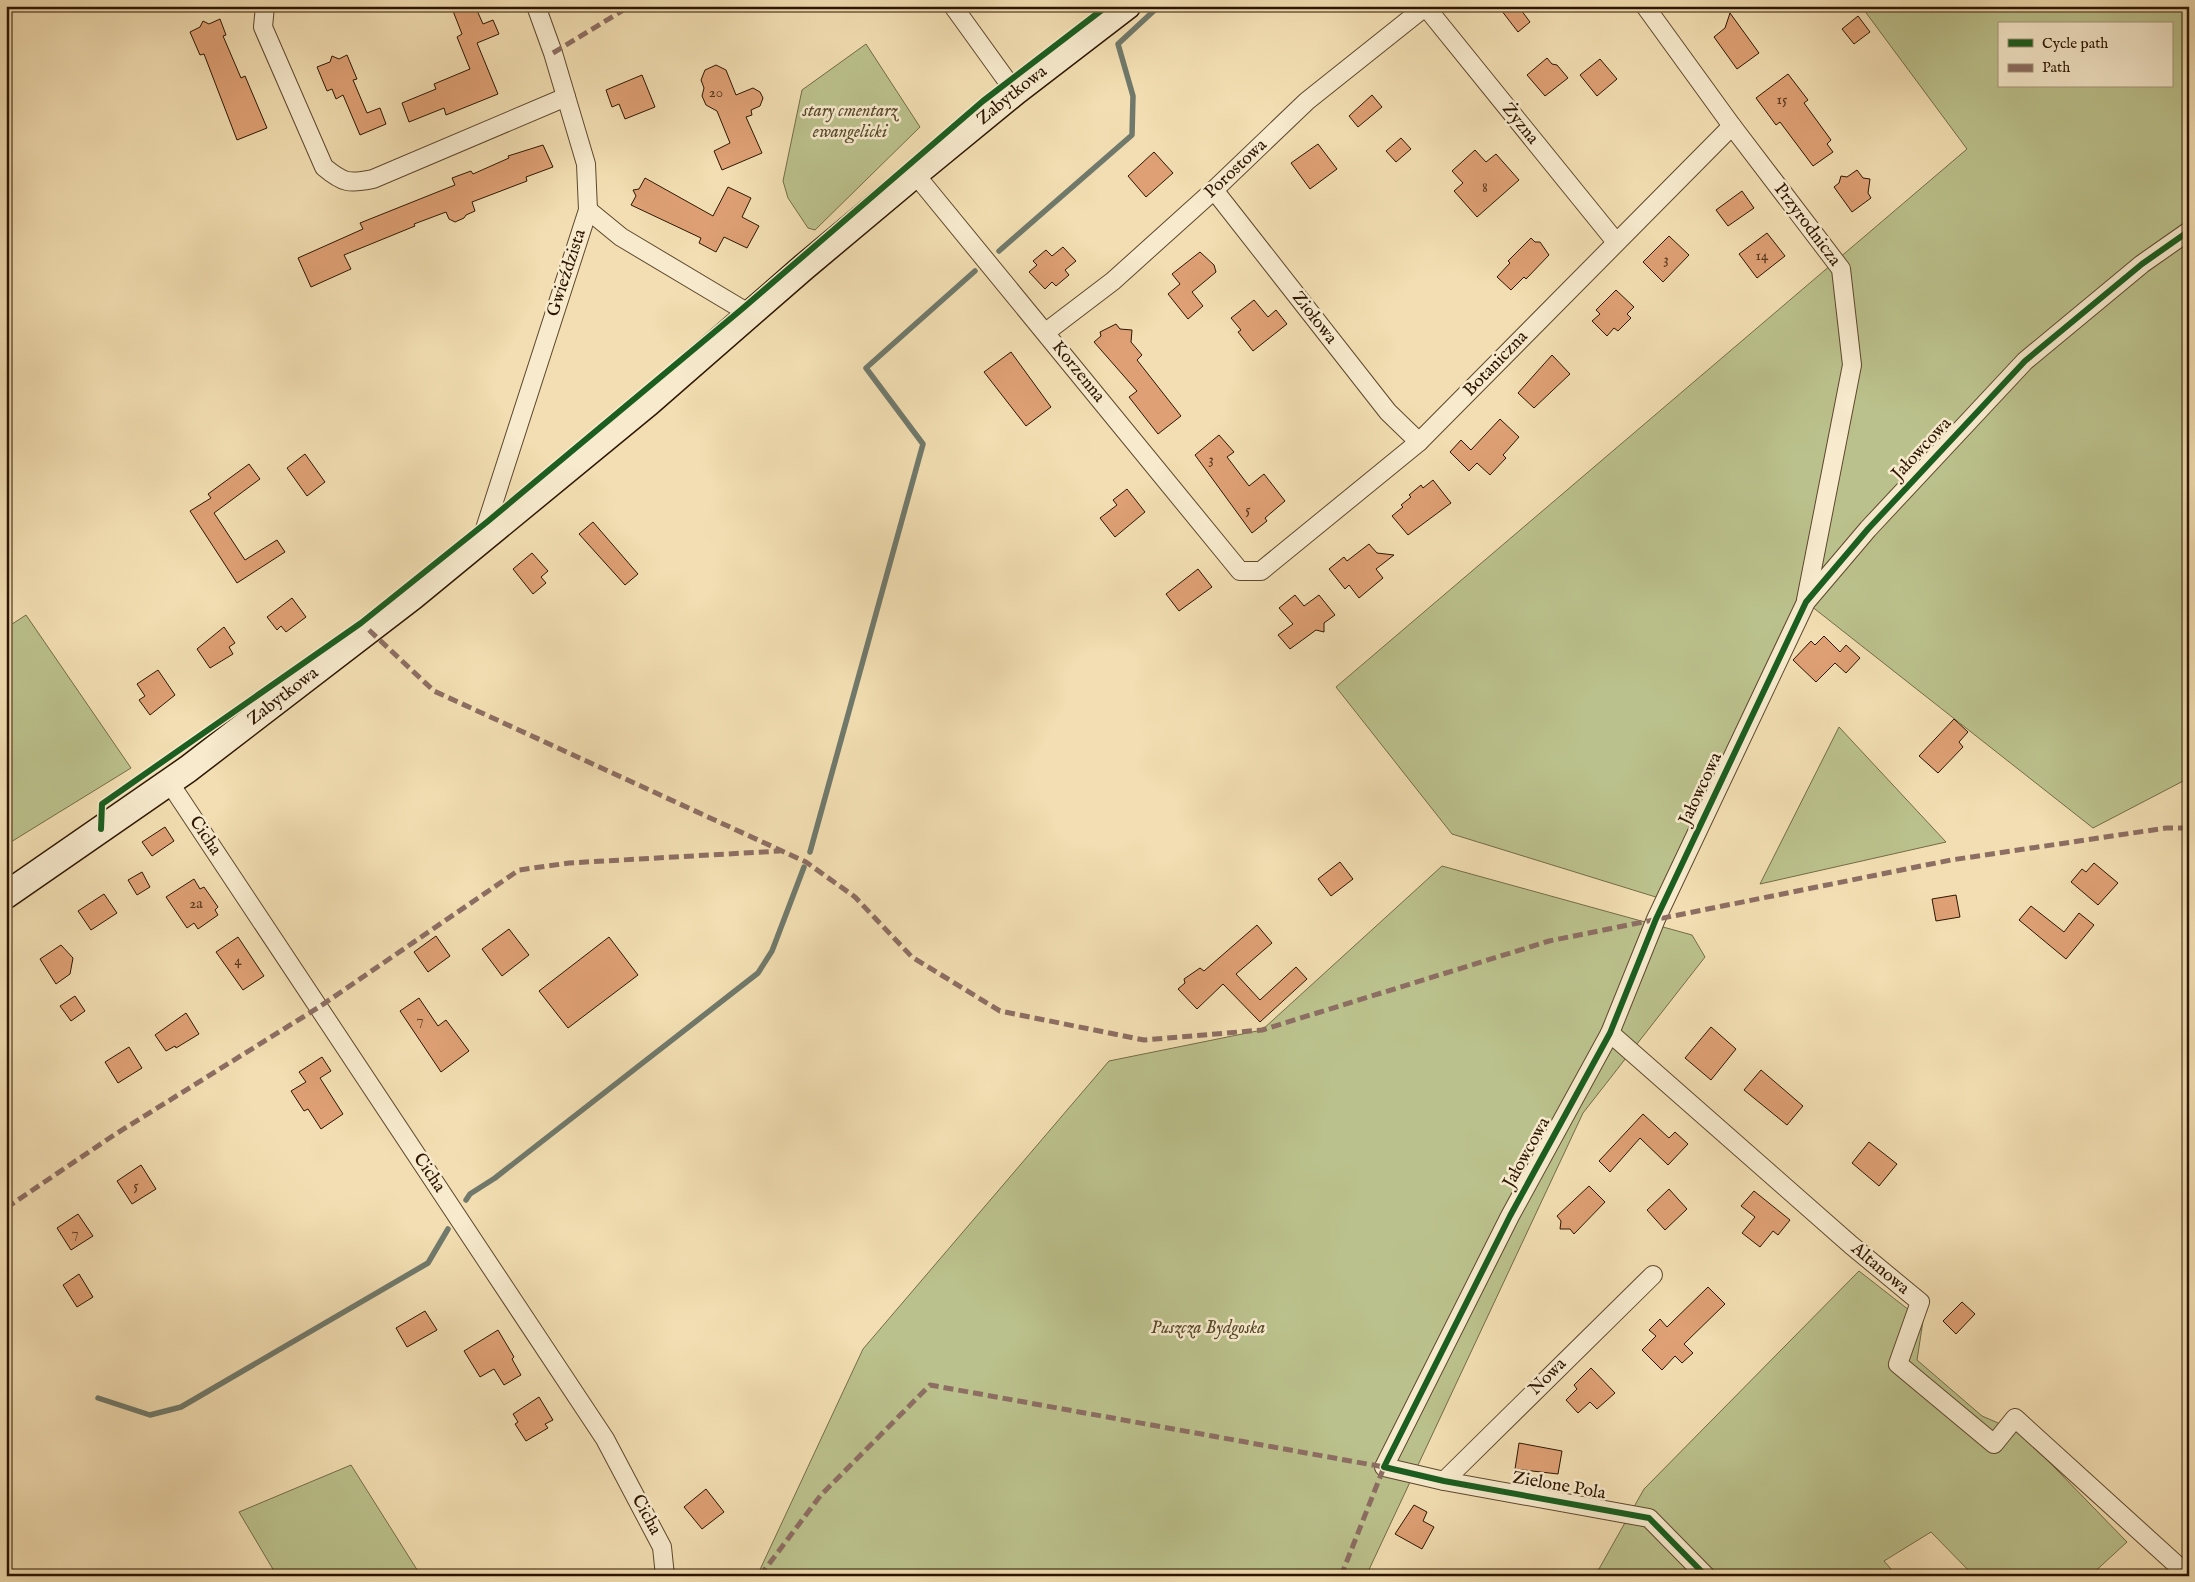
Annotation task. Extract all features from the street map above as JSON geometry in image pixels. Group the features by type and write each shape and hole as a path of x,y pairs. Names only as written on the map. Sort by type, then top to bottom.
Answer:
{"street":[{"path":"265,6 263,27 324,167 344,181 355,183 373,178 566,97"},
{"name":"Gwieździsta","path":"482,538 588,210 586,164 536,6"},
{"path":"953,6 1016,92"},
{"name":"Zabytkowa","path":"6,895 169,782 412,597 648,403 915,174 1016,92 1127,6"},
{"name":"Przyrodnicza","path":"1645,6 1732,126 1841,269 1852,365 1806,602"},
{"name":"Porostowa","path":"1046,332 1113,281 1214,190 1307,101 1425,7"},
{"name":"Żyzna","path":"1425,7 1616,242"},
{"name":"Botaniczna","path":"1240,571 1261,571 1420,442 1732,126"},
{"name":"Korzenna","path":"915,174 1240,571"},
{"name":"Ziołowa","path":"1214,190 1388,412 1420,442"},
{"path":"588,210 621,237 750,314"},
{"name":"Jałowcowa","path":"1384,1467 1510,1216 1610,1033 1656,919 1806,602 1868,529 2025,361 2142,264 2189,230"},
{"name":"Cicha","path":"169,782 604,1439 662,1546 665,1576"},
{"name":"Altanowa","path":"1610,1033 1844,1239 1920,1302 1898,1364 1994,1444 2015,1418 2189,1576"},
{"name":"Nowa","path":"1444,1481 1653,1275"},
{"name":"Zielone Pola","path":"1384,1467 1444,1481 1649,1518 1706,1576"}],"green space":[{"path":"1861,6 2189,6 2189,778 2093,828 1806,602 1659,898 1452,834 1336,687 1967,149"},
{"name":"stary cmentarz ewangelicki","path":"866,44 920,127 815,230 808,228 788,198 783,181 802,90"},
{"path":"26,615 131,768 6,845 6,628"},
{"path":"1839,727 1946,842 1760,884"},
{"name":"Puszcza Bydgoska","path":"1442,866 1692,935 1705,957 1583,1113 1366,1576 757,1576 863,1349 1109,1061 1262,1030"},
{"path":"1859,1271 1923,1321 1917,1360 1982,1416 2021,1433 2127,1542 2090,1576 1974,1576 1931,1532 1884,1561 1897,1576 1595,1576 1644,1489"},
{"path":"351,1465 421,1576 277,1576 239,1512"}],"building":[{"path":"463,6 475,6 483,24 493,20 499,34 477,43 498,94 446,115 444,108 409,122 402,103 436,89 434,84 470,69 457,37 462,34 453,11"},
{"path":"1498,6 1518,6 1530,22 1518,32"},
{"path":"1730,13 1759,53 1737,69 1714,37 1725,28"},
{"path":"1858,16 1870,32 1854,44 1842,29"},
{"path":"220,19 226,35 223,36 241,78 245,76 267,128 237,140 204,54 200,55 190,32 200,27 203,21 209,24"},
{"path":"347,55 357,79 353,80 367,113 380,108 386,124 360,135 343,95 336,99 332,89 327,91 317,67 330,62 332,56 339,59"},
{"path":"1547,58 1552,64 1557,65 1568,78 1545,96 1527,75"},
{"path":"1600,59 1617,79 1597,96 1580,75"},
{"path":"716,65 726,70 736,95 753,88 760,92 763,98 760,106 751,110 752,115 746,117 762,153 722,170 714,151 730,143 717,111 706,105 702,96 704,88 701,80 705,70"},
{"path":"1788,74 1808,100 1804,103 1831,140 1827,144 1833,152 1813,166 1780,122 1776,125 1756,98"},
{"path":"642,75 655,107 625,119 619,104 612,107 606,90"},
{"path":"1372,95 1382,107 1358,127 1349,116"},
{"path":"1401,138 1411,149 1396,162 1386,151"},
{"path":"1318,144 1337,169 1310,189 1291,163"},
{"path":"543,145 553,167 526,177 527,181 472,202 475,211 455,222 449,219 446,212 344,255 351,269 311,287 298,258 363,229 360,223 455,185 452,178 471,171 473,174 509,158 508,156"},
{"path":"1475,150 1486,162 1496,154 1519,180 1477,217 1454,191 1463,183 1452,171"},
{"path":"1154,152 1173,173 1146,197 1128,176"},
{"path":"1857,170 1863,178 1870,179 1868,193 1871,198 1852,212 1834,187 1839,183 1841,176 1847,177"},
{"path":"645,178 713,216 728,187 751,198 742,217 759,226 747,248 724,237 716,252 699,243 701,238 631,205 636,196 633,190 639,189"},
{"path":"1742,191 1754,208 1728,226 1716,210"},
{"path":"1767,233 1785,256 1757,278 1739,254"},
{"path":"1669,236 1689,255 1663,282 1643,262"},
{"path":"1531,238 1535,242 1540,242 1549,255 1526,279 1524,277 1511,290 1497,277 1510,263 1508,261"},
{"path":"1063,247 1076,261 1065,270 1069,275 1056,286 1052,282 1045,289 1029,272 1037,265 1033,261 1046,250 1052,256"},
{"path":"1200,252 1214,265 1216,272 1192,292 1203,306 1188,319 1168,294 1180,284 1172,274"},
{"path":"1616,290 1634,307 1627,314 1631,318 1618,331 1614,328 1607,336 1592,321 1600,314 1596,310"},
{"path":"1254,300 1268,317 1276,310 1287,324 1253,351 1238,332 1241,330 1231,318"},
{"path":"1116,324 1120,329 1132,330 1131,342 1142,355 1137,360 1181,416 1158,434 1129,397 1137,391 1094,342 1101,336 1100,332"},
{"path":"1011,352 1051,407 1026,426 984,372"},
{"path":"1552,355 1570,374 1534,408 1518,393"},
{"path":"1500,419 1519,437 1503,455 1506,458 1490,475 1477,463 1469,471 1450,452 1461,440 1471,450"},
{"path":"1219,435 1234,452 1227,457 1249,486 1264,474 1285,501 1265,518 1267,521 1252,533 1195,455"},
{"path":"305,454 325,482 307,496 287,468"},
{"path":"249,464 260,479 214,513 245,560 277,540 285,552 237,583 190,511 211,498 208,494"},
{"path":"1433,480 1451,503 1408,535 1392,516 1403,507 1401,505 1411,497 1409,495 1421,485 1423,488"},
{"path":"1127,489 1145,512 1115,537 1100,518 1117,505 1113,500"},
{"path":"593,522 638,574 625,585 579,534"},
{"path":"1369,544 1377,553 1394,555 1376,569 1383,578 1359,598 1349,585 1345,589 1329,569 1344,557 1347,561"},
{"path":"532,553 548,571 541,577 546,583 533,594 513,569"},
{"path":"1198,569 1212,587 1179,611 1166,594"},
{"path":"1295,595 1304,606 1319,595 1335,615 1324,623 1324,632 1316,630 1290,649 1278,635 1293,624 1279,608"},
{"path":"292,598 306,617 286,632 281,626 277,630 267,617"},
{"path":"224,627 235,643 229,647 233,654 210,668 197,649"},
{"path":"1824,636 1840,652 1846,645 1860,658 1846,673 1835,663 1816,682 1793,660 1811,641 1815,645"},
{"path":"158,670 175,695 150,715 139,700 145,696 137,684"},
{"path":"1954,719 1968,732 1959,742 1963,747 1938,773 1919,756"},
{"path":"165,827 174,841 152,856 142,842"},
{"path":"1340,862 1353,879 1331,896 1318,879"},
{"path":"2094,863 2118,883 2098,905 2071,882 2082,869 2086,872"},
{"path":"142,872 150,887 137,895 128,880"},
{"path":"194,879 200,889 204,887 218,907 215,910 218,915 198,929 194,923 187,928 166,897"},
{"path":"104,894 117,913 91,930 78,911"},
{"path":"1956,895 1960,917 1936,921 1932,899"},
{"path":"2031,906 2064,932 2079,913 2094,925 2066,959 2019,920"},
{"path":"1257,925 1272,943 1236,974 1260,1000 1296,967 1307,979 1260,1022 1223,984 1197,1009 1178,989 1185,983 1184,979 1200,968 1204,971"},
{"path":"509,929 529,955 502,976 482,949"},
{"path":"436,936 450,956 428,972 414,952"},
{"path":"238,937 264,976 243,990 216,952"},
{"path":"609,937 638,975 568,1028 539,991"},
{"path":"61,945 73,958 70,974 56,984 40,959"},
{"path":"75,996 85,1011 71,1021 60,1006"},
{"path":"419,998 438,1026 446,1020 469,1051 441,1072 400,1011"},
{"path":"186,1013 199,1034 176,1048 175,1046 166,1051 155,1035"},
{"path":"1711,1027 1736,1049 1711,1080 1685,1058"},
{"path":"129,1047 142,1068 118,1083 105,1062"},
{"path":"322,1057 331,1071 320,1078 343,1114 321,1129 308,1109 304,1111 291,1091 306,1082 299,1072"},
{"path":"1761,1070 1803,1106 1787,1125 1744,1090"},
{"path":"1643,1114 1669,1138 1675,1132 1688,1144 1668,1165 1640,1138 1610,1172 1599,1161"},
{"path":"1869,1142 1897,1164 1879,1186 1852,1163"},
{"path":"141,1165 156,1189 132,1204 117,1181"},
{"path":"1589,1186 1605,1202 1574,1234 1570,1229 1560,1229 1561,1221 1557,1216"},
{"path":"1669,1189 1687,1209 1665,1230 1647,1210"},
{"path":"1754,1191 1790,1220 1778,1235 1773,1231 1760,1247 1742,1233 1755,1217 1741,1206"},
{"path":"78,1214 93,1236 71,1250 57,1228"},
{"path":"79,1274 93,1297 77,1307 63,1285"},
{"path":"1708,1287 1725,1304 1684,1344 1693,1353 1682,1363 1675,1356 1662,1370 1642,1350 1656,1336 1649,1330 1660,1319 1667,1327"},
{"path":"1962,1302 1975,1314 1956,1334 1943,1321"},
{"path":"425,1311 437,1330 407,1347 396,1328"},
{"path":"498,1330 514,1357 512,1359 521,1375 504,1385 494,1369 480,1377 464,1351"},
{"path":"1591,1368 1615,1393 1597,1409 1590,1402 1578,1413 1566,1400 1577,1389 1574,1385"},
{"path":"539,1397 553,1420 545,1424 548,1428 526,1441 515,1424 518,1422 513,1414"},
{"path":"1519,1443 1562,1451 1558,1474 1515,1469"},
{"path":"706,1489 724,1512 702,1529 684,1507"},
{"path":"1414,1505 1427,1512 1423,1521 1434,1527 1422,1549 1395,1534"}],"waterway":[{"path":"999,251 1132,135 1133,96 1118,44 1159,6"},
{"path":"810,852 923,444 866,368 975,271"},
{"path":"466,1200 470,1194 495,1178 758,973 772,951 804,867"},
{"path":"98,1398 150,1415 181,1407 428,1263 448,1229"}],"marked path":[{"path":"553,53 630,6"},
{"path":"369,630 434,691 806,862 855,897 912,957 1000,1011 1144,1040 1262,1030 1549,941 1951,860 2166,828 2189,828"},
{"path":"6,1208 114,1135 319,1007 519,870 569,863 780,851"},
{"path":"760,1576 821,1495 930,1385 1384,1467 1341,1576"}],"cycle path":[{"path":"101,829 102,804 361,623 487,522 742,309 983,101 1107,6"},
{"path":"1706,1576 1649,1518 1444,1481 1384,1467 1510,1216 1610,1033 1656,919 1806,602 1868,529 2025,361 2142,264 2189,231"}]}
